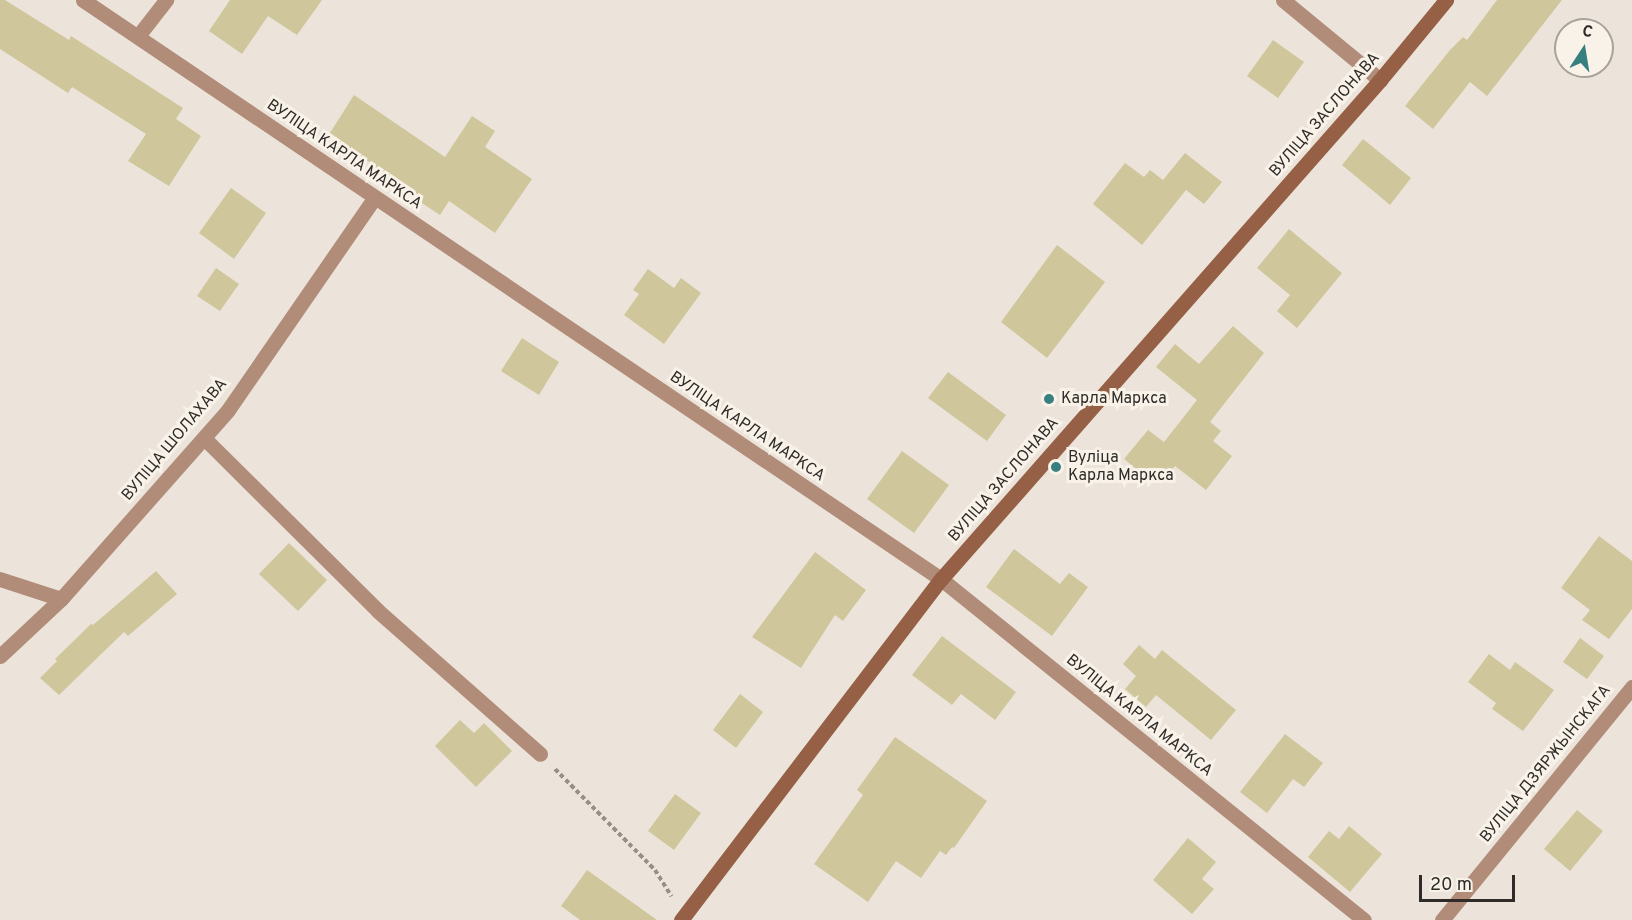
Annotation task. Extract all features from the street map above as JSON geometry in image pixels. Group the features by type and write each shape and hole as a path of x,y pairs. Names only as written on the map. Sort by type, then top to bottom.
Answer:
{"street":[{"name":"ВУЛІЦА КАРЛА МАРКСА","path":"83,0 941,579 1364,920"},
{"path":"138,36 166,0"},
{"path":"1283,0 1380,80"},
{"name":"ВУЛІЦА ЗАСЛОНАВА","path":"682,919 941,579 1380,80 1446,0"},
{"name":"ВУЛІЦА ШОЛАХАВА","path":"0,656 61,599 228,410 374,198"},
{"path":"204,438 378,611 540,754"},
{"path":"0,579 61,599"},
{"name":"ВУЛІЦА ДЗЯРЖЫНСКАГА","path":"1442,920 1632,687"}],"path":[{"path":"540,754 656,870 682,919"}],"building":[{"path":"0,0 5,0 69,40 71,36 183,108 176,119 201,136 169,186 128,161 146,134 72,87 68,93 0,49"},
{"path":"230,0 322,0 297,35 268,16 242,54 209,31"},
{"path":"1497,0 1562,0 1487,96 1470,82 1433,129 1405,106 1450,50 1463,37 1467,40"},
{"path":"1273,40 1304,62 1278,98 1247,76"},
{"path":"354,95 445,157 472,116 495,131 485,147 532,179 495,233 449,201 440,215 371,170 374,165 328,136"},
{"path":"1363,139 1411,178 1390,205 1342,165"},
{"path":"1185,153 1222,182 1204,204 1186,190 1142,245 1093,204 1125,163 1144,177 1150,170 1163,180"},
{"path":"231,188 266,213 234,259 199,233"},
{"path":"1289,229 1342,273 1297,328 1277,311 1290,295 1257,268"},
{"path":"1057,245 1105,282 1047,358 1001,322"},
{"path":"216,268 239,284 220,311 197,296"},
{"path":"648,269 674,288 681,278 701,293 664,344 624,315 639,294 633,290"},
{"path":"1233,326 1264,353 1210,422 1221,431 1213,441 1232,456 1206,490 1175,466 1169,474 1160,468 1150,480 1124,459 1148,430 1164,442 1197,400 1156,367 1175,344 1199,364"},
{"path":"522,338 559,362 539,395 501,371"},
{"path":"948,372 1006,415 987,441 928,398"},
{"path":"902,451 949,485 914,533 867,499"},
{"path":"1599,536 1632,561 1632,609 1609,639 1582,620 1590,610 1561,588"},
{"path":"289,543 327,580 298,611 259,574"},
{"path":"1014,549 1060,584 1069,573 1088,587 1052,636 986,587"},
{"path":"815,552 866,590 843,621 835,615 801,668 752,637"},
{"path":"156,571 177,594 128,636 124,632 59,695 40,678 57,661 55,659 91,624 93,625"},
{"path":"942,636 1016,692 995,720 961,694 952,705 912,675"},
{"path":"1580,638 1604,656 1587,679 1563,662"},
{"path":"1139,645 1155,659 1162,650 1236,710 1211,740 1156,695 1146,707 1125,689 1136,676 1123,664"},
{"path":"1489,654 1510,670 1515,662 1554,690 1523,731 1492,709 1496,703 1468,682"},
{"path":"740,694 763,712 736,748 713,730"},
{"path":"460,720 474,733 484,723 512,751 476,787 435,746"},
{"path":"1285,734 1323,763 1304,787 1293,779 1267,813 1240,792"},
{"path":"895,737 987,801 954,848 952,847 946,855 940,851 921,878 896,861 868,902 814,864 863,795 857,790"},
{"path":"675,794 701,813 674,850 648,831"},
{"path":"1577,810 1603,831 1570,871 1544,849"},
{"path":"1349,826 1382,854 1350,892 1308,857 1329,831 1339,839"},
{"path":"1188,838 1216,862 1202,879 1214,889 1192,914 1153,880"},
{"path":"587,870 657,920 580,920 561,906"}],"place":[{"name":"Карла Маркса","path":"1049,399"},
{"name":"Вуліца Карла Маркса","path":"1056,467"}]}
